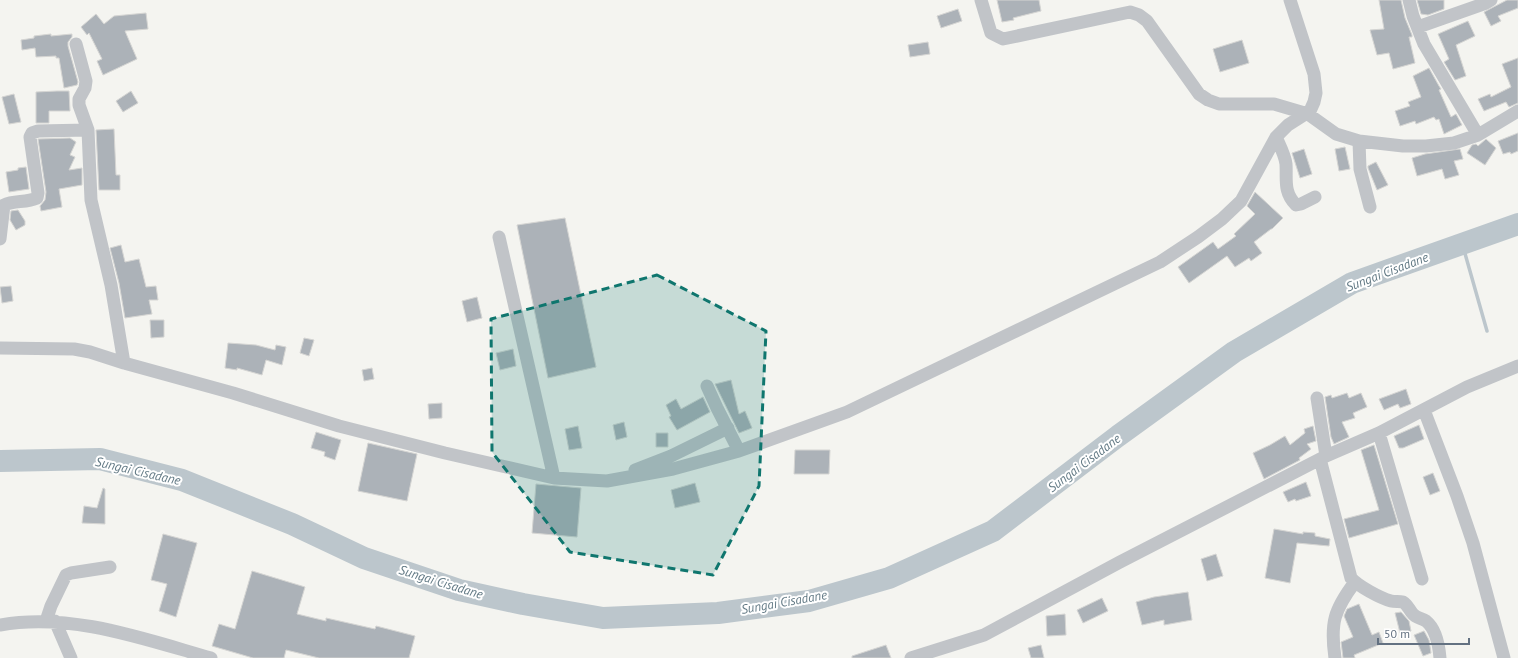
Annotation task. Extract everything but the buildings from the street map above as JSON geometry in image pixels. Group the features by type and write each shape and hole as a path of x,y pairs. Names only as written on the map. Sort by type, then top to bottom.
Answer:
{"street":[{"path":"981,0 991,34 1002,39 1130,12 1138,15 1147,22 1199,94 1208,100 1219,104 1230,105 1274,104 1308,114 1336,134 1359,141 1426,146 1454,143 1478,135 1518,111"},
{"path":"0,348 74,349 90,352 124,363 233,393 339,426 554,478 607,481 660,471 739,451 847,412 1160,262 1204,233 1222,219 1241,201 1276,137 1288,125 1308,114 1314,102 1316,94 1314,74 1290,0"},
{"path":"1409,0 1424,44 1478,135"},
{"path":"1418,27 1491,0"},
{"path":"76,44 86,82 79,105 88,130 91,200 111,285 124,363"},
{"path":"0,239 4,205 8,203 31,201 37,198 38,193 30,137 32,133 38,131 88,130"},
{"path":"1276,137 1286,162 1285,185 1292,201 1296,205 1315,197"},
{"path":"1359,141 1360,169 1370,207"},
{"path":"499,237 554,478"},
{"path":"911,658 984,635 1120,562 1323,457 1379,434 1467,387 1518,366"},
{"path":"707,386 739,451"},
{"path":"1317,398 1323,457 1351,578 1355,582 1390,601 1403,602 1409,607 1414,616 1426,621 1432,629 1439,647 1440,658"},
{"path":"1424,410 1458,496 1473,543 1504,658"},
{"path":"607,481 671,456 728,428"},
{"path":"1379,434 1422,579"},
{"path":"71,658 50,621 51,606 66,575 110,567"},
{"path":"1335,658 1333,625 1342,600 1355,582"},
{"path":"0,625 17,622 50,621 114,632 211,658"}],"highlighted area":[{"path":"657,275 766,331 759,486 713,575 570,552 492,452 491,319"}],"waterway":[{"name":"Sungai Cisadane","path":"0,461 100,459 182,480 292,524 364,558 459,590 523,604 603,618 718,613 809,601 889,578 993,531 1118,436 1234,352 1352,283 1518,224"},
{"path":"1462,243 1487,331"}]}
